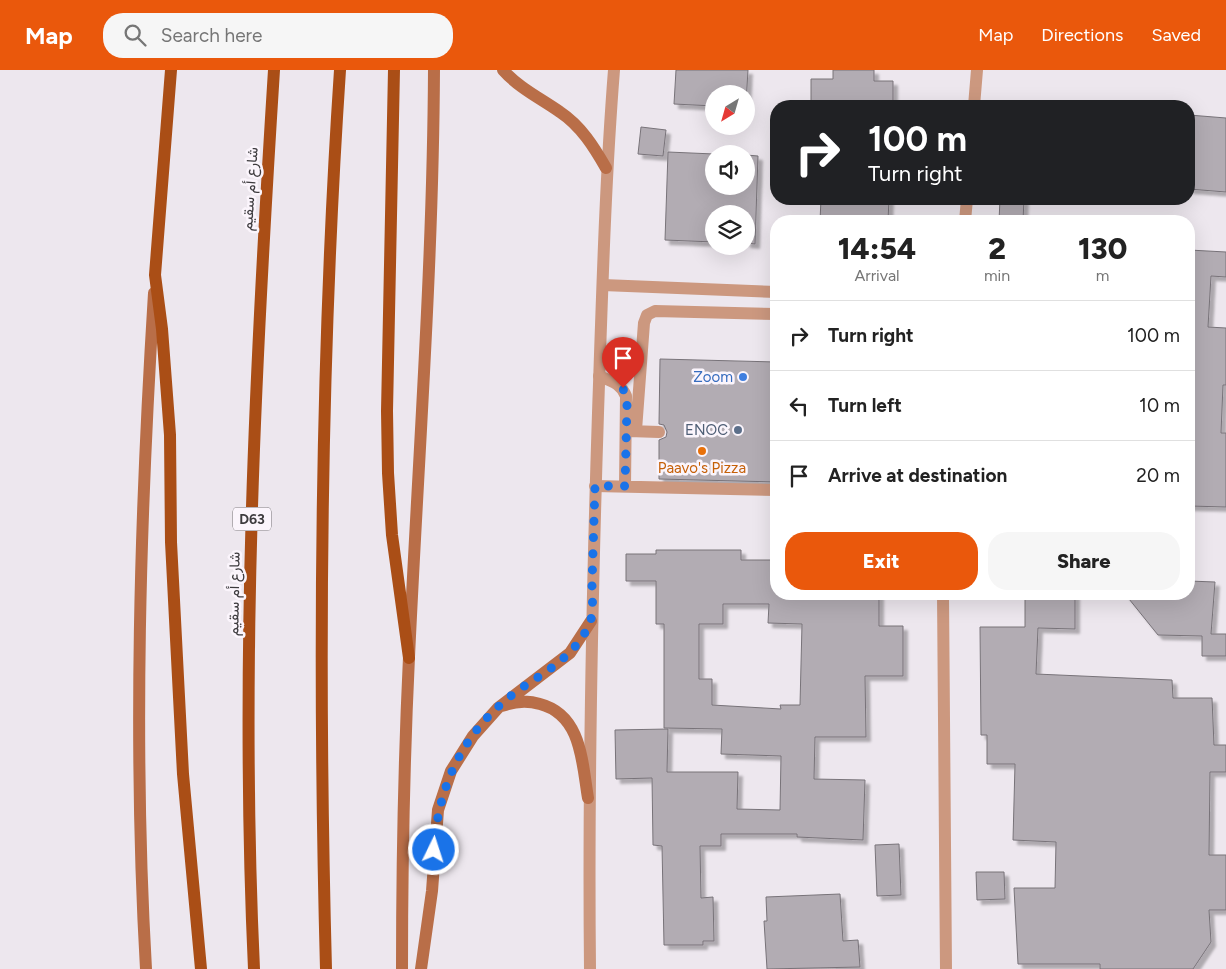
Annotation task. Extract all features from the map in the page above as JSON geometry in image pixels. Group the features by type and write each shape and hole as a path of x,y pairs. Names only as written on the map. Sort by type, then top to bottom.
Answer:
{"main road":[{"path":"146,969 140,799 139,646 144,475 155,276 171,70"},
{"name":"شارع أم سقيم","path":"254,969 250,784 250,614 258,338 274,70"},
{"path":"326,969 321,651 323,457 328,302 340,70"},
{"path":"394,70 387,411 388,473 392,535 409,658"},
{"path":"402,969 403,840 409,658 426,361 434,70"},
{"path":"503,70 530,94 574,123 586,136 606,168"},
{"path":"155,276 164,346 170,435 171,542 183,774 201,969"},
{"path":"421,969 432,891 435,830 444,790 461,752 472,736 498,708 570,653 591,621"},
{"path":"498,708 516,702 534,702 546,705 567,720 578,742 588,798"}],"street":[{"path":"590,969 588,798 591,621 606,168 614,70"},
{"path":"974,100 977,70"},
{"path":"602,285 770,292"},
{"path":"625,486 644,323 647,315 655,311 770,314"},
{"path":"599,376 623,388 631,431"},
{"path":"631,431 659,432"},
{"path":"595,486 770,490"},
{"path":"943,600 946,969"}],"building":[{"path":"676,70 748,70 747,85 705,85 705,106 674,104"},
{"path":"833,70 874,70 874,81 893,81 893,100 811,100 811,79 833,79"},
{"path":"1195,115 1226,118 1226,192 1195,189"},
{"path":"641,127 666,130 663,156 638,154"},
{"path":"668,152 705,154 705,195 755,195 755,156 758,156 755,244 755,205 705,205 705,242 665,240"},
{"path":"821,205 889,205 888,215 820,215"},
{"path":"1000,205 1024,205 1023,215 999,215"},
{"path":"1195,250 1226,252 1226,277 1211,276 1208,327 1226,328 1226,385 1223,385 1221,433 1226,433 1226,507 1195,506"},
{"path":"660,359 770,362 770,482 659,479 659,440 666,437 667,432 664,425 659,424"},
{"path":"656,550 741,550 741,560 770,560 770,600 879,600 879,626 903,626 903,676 865,676 866,737 815,737 814,779 865,780 863,840 797,837 797,834 721,834 721,846 700,846 701,898 713,897 714,941 703,941 703,945 664,945 662,846 653,845 652,778 616,779 615,730 668,729 667,772 738,772 737,809 780,810 781,756 721,754 722,729 664,728 664,624 656,624 656,581 626,581 626,554 656,554","holes":["723,604 769,604 768,623 802,624 800,705 780,705 781,709 712,705 712,679 699,679 699,624 723,624"]},
{"path":"1195,581 1215,582 1211,634 1226,634 1226,656 1202,656 1202,636 1158,635 1130,600 1195,600"},
{"path":"1025,600 1075,600 1075,629 1038,628 1036,674 1172,680 1173,698 1212,698 1214,745 1226,745 1226,772 1210,772 1209,855 1226,855 1226,910 1209,910 1211,942 1193,969 1100,969 1100,964 1018,964 1014,888 1055,888 1056,842 1013,840 1015,764 987,764 987,735 981,735 980,627 1025,627"},
{"path":"899,844 901,895 877,896 875,845"},
{"path":"976,872 1004,872 1005,899 977,900"},
{"path":"840,894 843,941 858,940 860,967 767,969 764,921 767,921 766,897"}],"place":[{"name":"Zoom","path":"743,377"},
{"name":"ENOC","path":"738,430"},
{"name":"Paavo's Pizza","path":"702,451"}],"route":[{"path":"434,850 438,810 451,771 461,752 472,736 511,696 556,666 570,653 591,621 595,486 625,486 627,405 623,388"}]}
